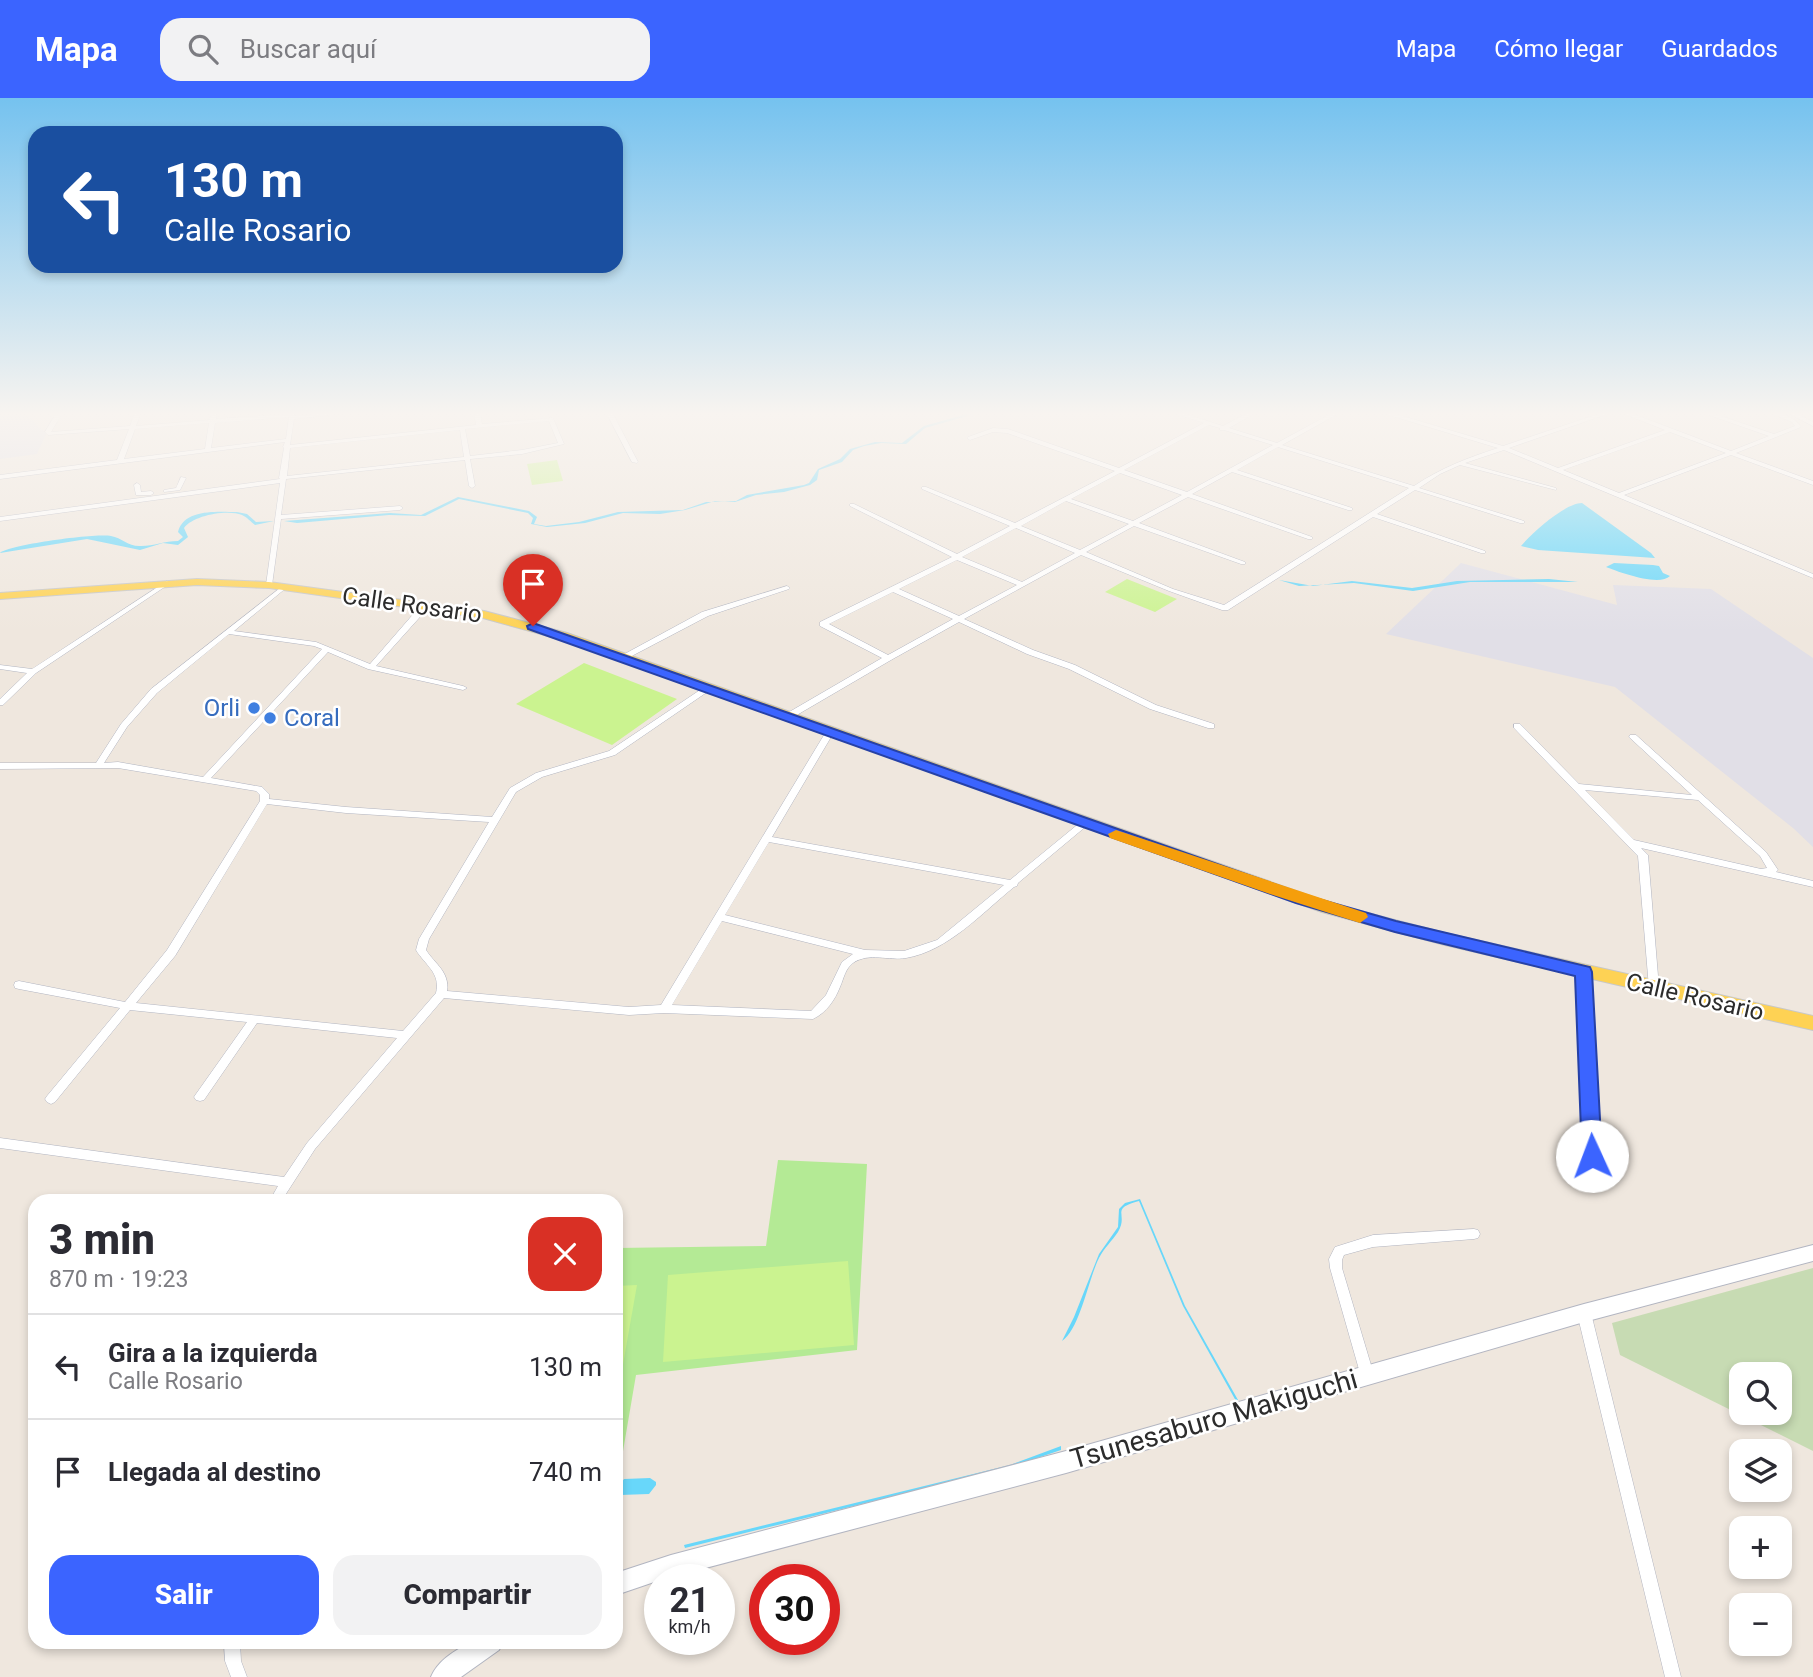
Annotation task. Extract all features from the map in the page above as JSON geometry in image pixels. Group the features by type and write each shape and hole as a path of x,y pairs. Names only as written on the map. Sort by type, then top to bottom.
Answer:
{"main road":[{"name":"Calle Rosario","path":"0,596 167,583 215,582 285,587 425,606 515,622 623,657 1085,824 1328,908 1584,972 1813,1023"}],"street":[{"path":"137,486 138,494 156,495 178,489 180,486"},
{"path":"0,519 234,486"},
{"path":"269,585 280,517 282,486"},
{"path":"888,658 822,625 1092,486"},
{"path":"1163,486 1310,538"},
{"path":"787,717 888,658 1206,486"},
{"path":"1279,486 1350,509"},
{"path":"1403,486 1522,522"},
{"path":"924,488 1171,590 1225,608 1415,486"},
{"path":"1545,486 1554,488"},
{"path":"1599,486 1813,576"},
{"path":"1620,495 1645,486"},
{"path":"1066,499 1243,563"},
{"path":"852,505 1023,586"},
{"path":"280,517 400,508"},
{"path":"1373,515 1483,552"},
{"path":"0,703 33,671 167,583"},
{"path":"99,764 124,726 154,691 285,587"},
{"path":"623,657 705,614 787,588"},
{"path":"893,589 1030,652 1072,667 1153,707 1211,726"},
{"path":"371,667 425,606"},
{"path":"228,632 316,644 371,667 463,688"},
{"path":"206,779 327,648"},
{"path":"0,667 33,671"},
{"path":"279,1194 331,1120 441,994 445,985 444,979 421,950 424,939 506,798 522,783 565,766 612,753 709,688"},
{"path":"1517,726 1643,855 1654,988"},
{"path":"664,1009 830,732"},
{"path":"1633,737 1769,860 1773,870 1761,872"},
{"path":"0,766 99,764 206,779 259,789 265,794 264,801 171,953 51,1099"},
{"path":"1578,788 1701,798"},
{"path":"264,801 346,810 494,820"},
{"path":"719,917 865,954 905,955 932,947 1014,884 1085,824"},
{"path":"766,839 1014,884"},
{"path":"1633,843 1813,884"},
{"path":"441,994 629,1011 664,1009 813,1015 830,998 845,965 854,957 865,954"},
{"path":"1584,972 1592,1156"},
{"path":"19,985 128,1006 406,1035"},
{"path":"200,1097 254,1020"},
{"path":"0,1143 286,1182"},
{"path":"1367,1375 1336,1268 1335,1259 1340,1251 1373,1241 1474,1234"},
{"name":"Tsunesaburo Makiguchi","path":"623,1582 671,1566 1066,1462 1584,1313 1813,1253"},
{"path":"1584,1313 1673,1677"},
{"path":"232,1649 233,1661 239,1677"},
{"path":"443,1677 480,1649"}],"shaded area":[{"path":"1461,563 1617,605 1613,585 1711,589 1813,658 1813,847 1793,828 1615,687 1386,634"}],"green space":[{"path":"1127,579 1177,599 1155,612 1105,592"},
{"path":"584,663 677,699 612,745 516,704"},
{"path":"778,1160 867,1164 857,1350 636,1375 623,1451 623,1248 766,1246"},
{"path":"848,1261 854,1345 663,1362 668,1275"},
{"path":"1813,1268 1813,1451 1761,1425 1792,1425 1792,1362 1729,1362 1729,1409 1620,1355 1612,1323"},
{"path":"637,1285 623,1364 623,1286"}],"water":[{"path":"807,486 756,495 735,502 723,501 736,501 747,495"},
{"path":"458,497 529,511 537,517 534,524 546,526 579,522 618,512 683,510 712,502 685,510 660,514 623,513 585,523 547,527 531,524 533,518 528,513 459,499 425,516 389,515 297,523 284,521 390,513 421,515"},
{"path":"1582,503 1655,558 1538,550 1521,546 1558,513"},
{"path":"237,512 247,514 256,522 274,521 255,525 242,515 220,513 189,523 184,528 188,537 178,545 163,543 178,541 183,537 178,532 182,524 187,519 203,513"},
{"path":"88,536 111,536 129,544 146,546 163,543 140,550 87,539 0,553 34,543"},
{"path":"1614,563 1659,566 1663,573 1670,576 1665,579 1648,579 1606,567"},
{"path":"1549,579 1578,582 1470,582 1413,591 1354,583 1323,585 1352,581 1412,588 1457,581"},
{"path":"1279,580 1310,585 1299,586"},
{"path":"1140,1199 1185,1306 1238,1400 1236,1401 1183,1306 1139,1201 1122,1210 1121,1226 1099,1258 1079,1315 1062,1341 1099,1254 1118,1227 1119,1209 1125,1203"},
{"path":"1061,1446 1061,1450 1011,1467 685,1548 684,1545 1010,1465"},
{"path":"650,1478 656,1485 649,1494 623,1495 624,1479"}],"slow traffic":[{"path":"1116,834 1276,891 1360,917"}],"place":[{"name":"Orli","path":"254,708"},
{"name":"Coral","path":"270,718"}],"route":[{"path":"533,626 1302,900 1395,927 1584,972 1592,1156"}]}
